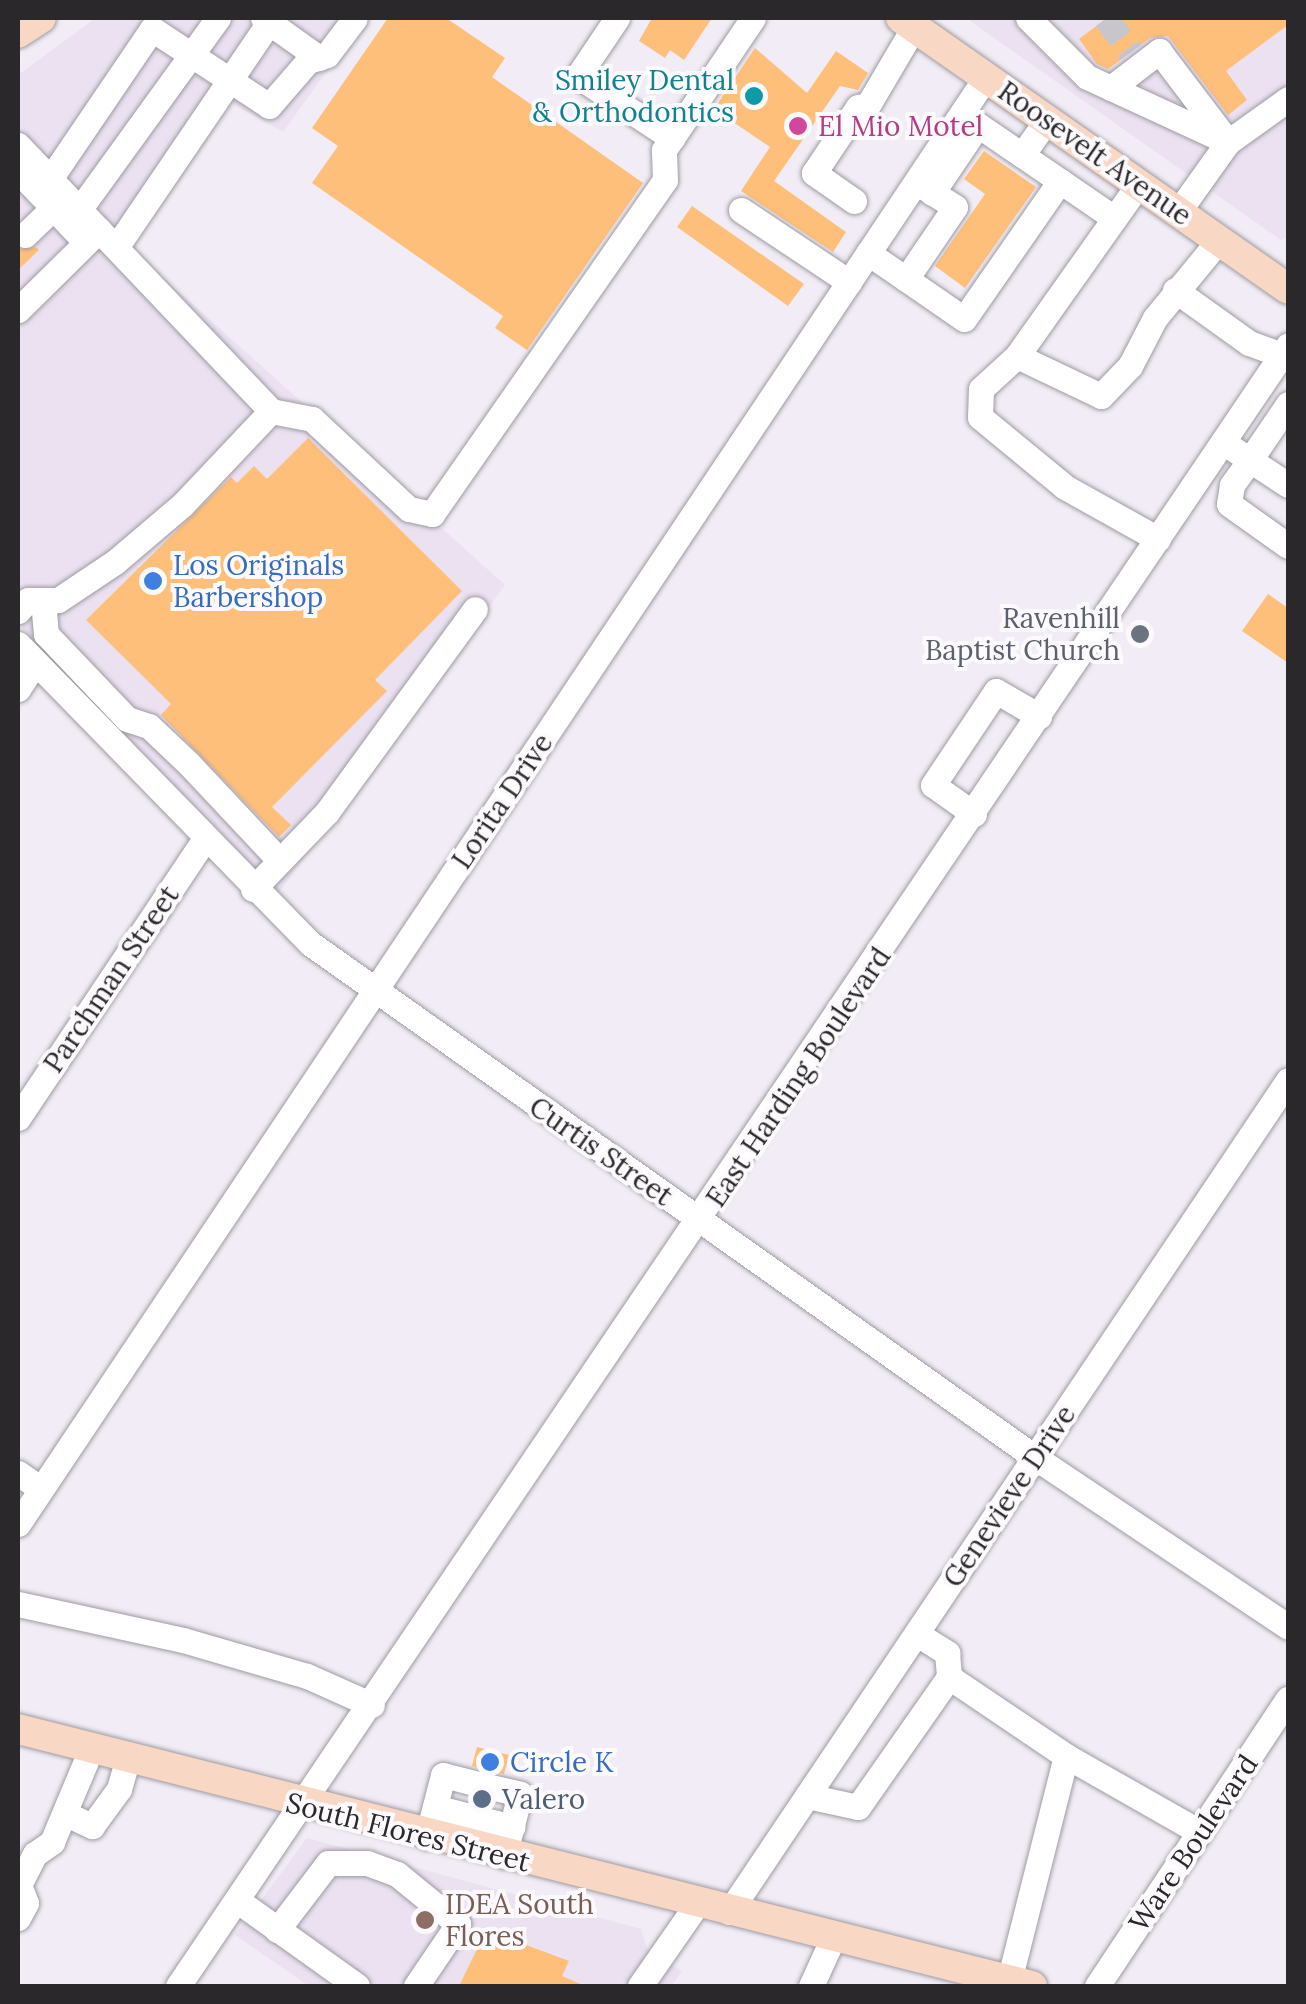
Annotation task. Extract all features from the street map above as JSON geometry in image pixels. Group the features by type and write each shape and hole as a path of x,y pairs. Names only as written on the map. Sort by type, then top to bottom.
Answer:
{"main road":[{"path":"18,34 41,18"},
{"name":"Roosevelt Avenue","path":"907,22 1288,289"},
{"name":"South Flores Street","path":"18,1728 304,1806 431,1822 508,1842 697,1904 833,1938 971,1979 1020,1984"}],"street":[{"path":"24,235 66,209 191,57 218,18"},
{"path":"50,179 144,23 230,84 269,106 308,61 319,58 355,18"},
{"path":"617,18 578,76 672,138"},
{"path":"18,171 101,239 271,411 312,418 409,509 432,514 664,180 664,150 753,18"},
{"path":"1029,18 1087,77 1228,142"},
{"path":"18,310 101,239 230,84 266,20 319,58"},
{"path":"854,201 814,173 858,102 868,105 876,76 907,22"},
{"path":"1111,88 1136,58 1160,51 1228,142"},
{"name":"Lorita Drive","path":"18,1524 849,282 924,188 986,77"},
{"path":"1178,212 1228,142 1288,99"},
{"path":"1022,156 1046,120"},
{"path":"906,279 955,208 924,188 978,126 1114,218"},
{"path":"18,145 50,179 66,209"},
{"path":"868,254 964,319 1060,180"},
{"path":"1139,184 1016,356 981,390 980,417 1065,487 1158,539"},
{"path":"742,210 849,282"},
{"path":"1016,356 1100,396 1130,366 1175,290 1219,240"},
{"path":"1175,290 1282,364"},
{"name":"East Harding Boulevard","path":"178,1986 372,1706 1223,442 1282,364"},
{"path":"1288,404 1232,485 1228,504 1288,546"},
{"path":"271,411 148,535 78,588 26,600 46,634 127,719 149,726 280,861"},
{"path":"1223,442 1288,486"},
{"path":"253,889 327,812 475,609"},
{"path":"18,689 26,653"},
{"name":"Curtis Street","path":"26,653 311,944 1036,1458 1288,1627"},
{"path":"974,814 933,786 975,722 996,691 1040,716"},
{"name":"Parchman Street","path":"18,1118 205,839"},
{"name":"Genevieve Drive","path":"729,1912 1288,1080"},
{"path":"18,1472 41,1489"},
{"path":"20,1611 183,1640 307,1676 372,1706"},
{"path":"807,1796 858,1807 949,1677 947,1653 916,1634"},
{"path":"949,1677 1066,1756 1200,1832"},
{"name":"Ware Boulevard","path":"1096,1986 1288,1699"},
{"path":"18,1918 26,1903 19,1885 66,1814 92,1748"},
{"path":"1020,1984 1066,1756"},
{"path":"66,1814 92,1826 119,1788 128,1758"},
{"path":"431,1822 444,1775 520,1794 508,1842"},
{"path":"277,1930 328,1863 367,1863 397,1874 458,1924 416,1986"},
{"path":"238,1901 358,1986"},
{"path":"640,1986 697,1904"},
{"path":"811,1986 833,1938"}],"shaded area":[{"path":"96,18 365,18 283,132 231,103 129,247 505,585 277,895 18,623 18,297 85,231 18,158 18,75"},
{"path":"966,18 1288,18 1288,237 1281,240"},
{"path":"18,162 81,231 18,293"},
{"name":"IDEA South Flores","path":"307,1838 641,1929 647,1949 682,1971 671,1986 309,1986 235,1935"}],"building":[{"path":"388,18 446,18 505,58 492,77 643,183 527,350 495,328 503,316 312,183 338,146 312,128"},
{"path":"652,18 712,18 684,60 670,50 665,58 639,41"},
{"path":"1107,18 1288,18 1288,25 1226,71 1247,100 1228,115 1168,36 1150,38 1108,69 1097,64 1079,39"},
{"path":"755,48 807,93 836,51 868,73 858,90 840,86 774,181 846,232 833,252 741,191 770,147 714,109"},
{"path":"984,151 1036,187 965,288 935,266 985,194 964,179"},
{"path":"692,206 804,284 788,306 677,227"},
{"path":"18,249 39,250 18,270"},
{"path":"308,438 462,591 375,680 387,691 272,807 291,825 279,837 161,715 171,704 86,620 231,477 237,483 254,466 267,479"},
{"path":"1268,594 1288,608 1288,663 1242,631"},
{"name":"Circle K","path":"477,1747 509,1755 504,1774 472,1766"},
{"path":"505,1937 569,1961 562,1976 585,1986 459,1986 482,1939 500,1948"}],"tunnel":[{"path":"1106,18 1131,52"}],"place":[{"name":"Smiley Dental & Orthodontics","path":"754,96"},
{"name":"El Mio Motel","path":"798,126"},
{"name":"Los Originals Barbershop","path":"153,581"},
{"name":"Ravenhill Baptist Church","path":"1140,634"},
{"name":"Circle K","path":"490,1762"},
{"name":"Valero","path":"482,1799"},
{"name":"IDEA South Flores","path":"425,1920"}]}
